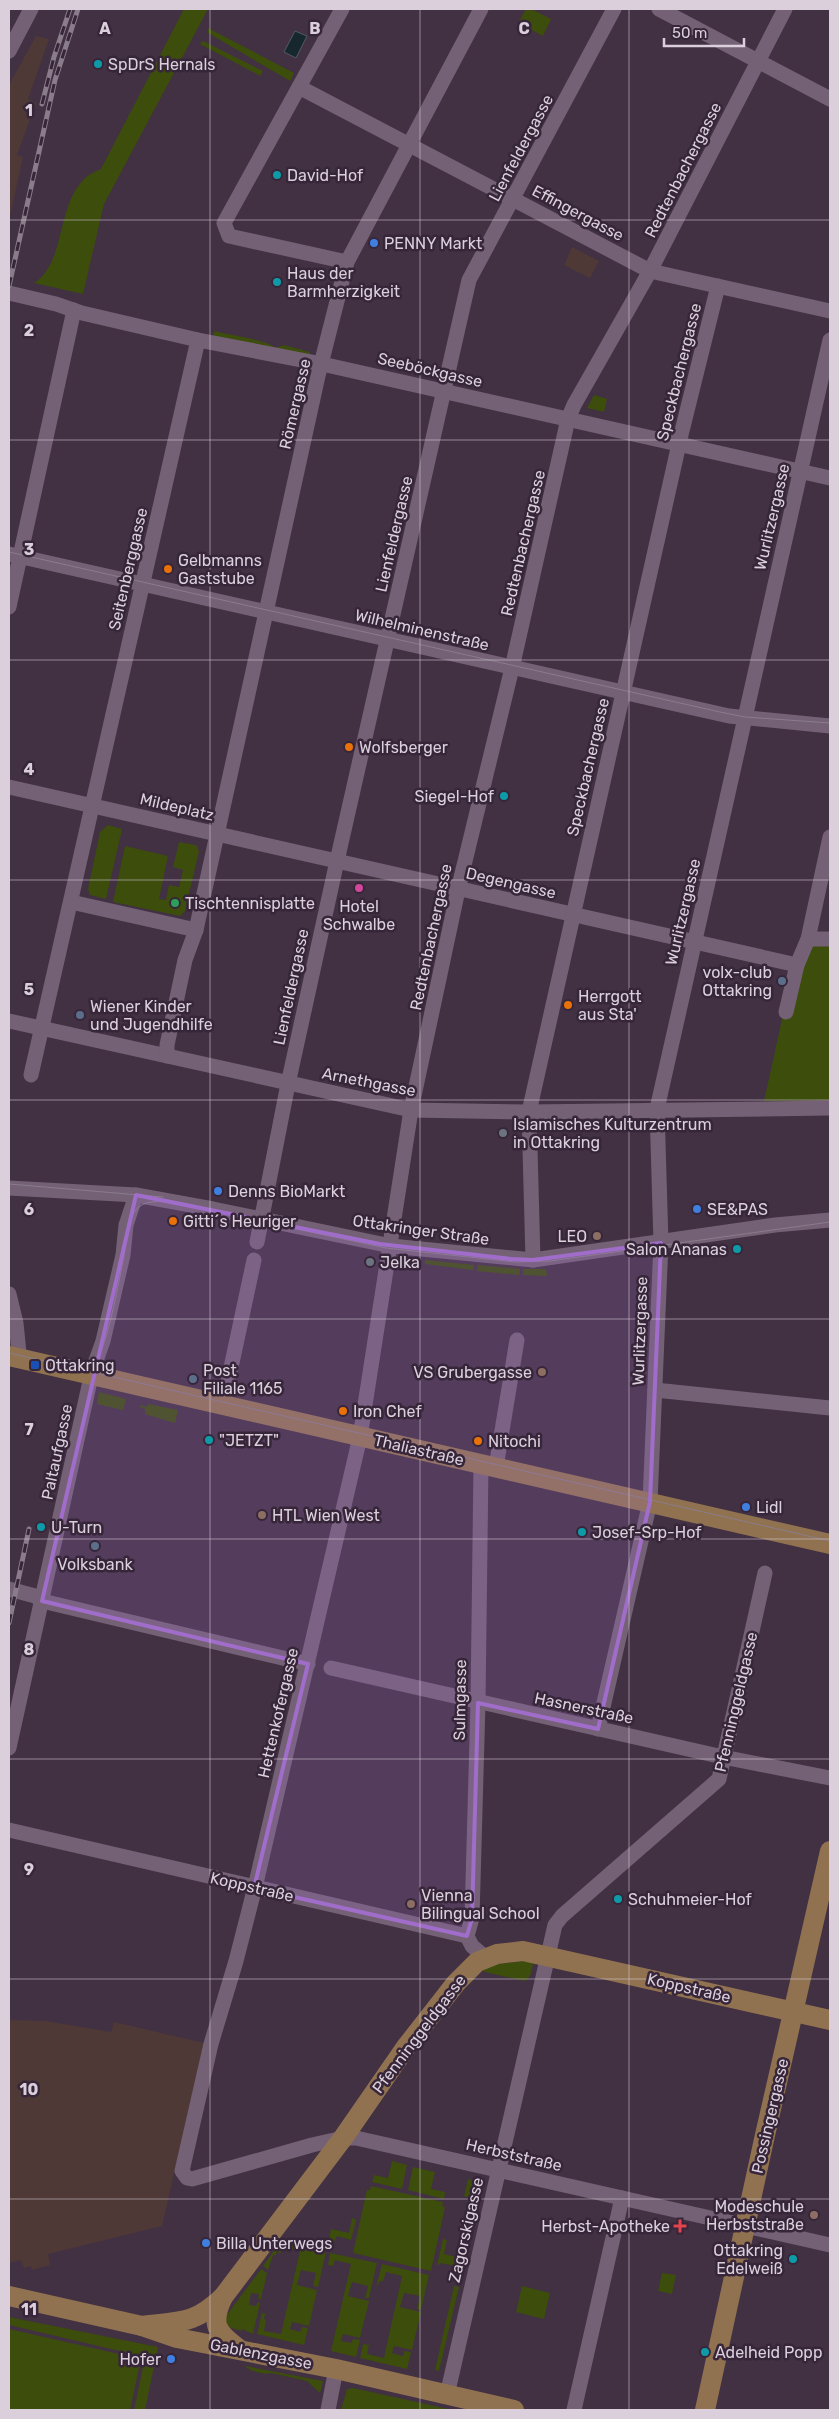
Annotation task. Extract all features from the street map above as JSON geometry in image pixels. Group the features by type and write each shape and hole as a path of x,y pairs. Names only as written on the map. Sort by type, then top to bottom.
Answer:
{"main road":[{"name":"Thaliastraße","path":"14,1354 360,1437 830,1544"},
{"name":"Possingergasse","path":"706,2410 765,2135 830,1851"},
{"name":"Pfenninggeldgasse","path":"142,2326 191,2320 202,2315 223,2297 343,2138 406,2047 456,1983 477,1962 486,1958 523,1951 547,1955"},
{"name":"Koppstraße","path":"547,1955 830,2020"},
{"name":"Gablenzgasse","path":"9,2296 142,2326 177,2338 336,2370 514,2410"},
{"path":"223,2297 216,2315 218,2329 222,2336 240,2350"}],"street":[{"path":"9,51 31,9"},
{"path":"342,9 224,223 229,236 347,262"},
{"name":"Römergasse","path":"218,835 322,364 347,262 480,9"},
{"name":"Lienfeldergasse","path":"257,1242 288,1084 337,861 469,280 614,9"},
{"path":"659,9 830,99"},
{"name":"Redtenbachergasse","path":"391,1246 411,1110 458,890 512,668 568,419 650,270 785,9"},
{"name":"Effingergasse","path":"299,87 650,270 830,311"},
{"name":"Speckbachergasse","path":"533,1260 530,1112 679,444 718,286"},
{"name":"Seeböckgasse","path":"16,294 198,340 322,364 830,478"},
{"path":"9,607 14,556 74,310"},
{"name":"Seitenberggasse","path":"92,806 198,340"},
{"name":"Wurlitzergasse","path":"598,1729 650,1502 662,1243 657,1109 830,340"},
{"name":"Wilhelminenstraße","path":"14,556 744,719 830,726"},
{"path":"9,787 92,806 72,902 31,1074"},
{"name":"Mildeplatz","path":"92,806 218,835 196,930"},
{"name":"Degengasse","path":"218,835 797,964"},
{"path":"786,1012 797,964 808,939 830,837"},
{"path":"72,902 196,930 185,960 167,1045 167,1056"},
{"path":"808,939 830,939"},
{"name":"Arnethgasse","path":"9,1021 411,1110 530,1112 830,1108"},
{"name":"Ottakringer Straße","path":"9,1188 136,1195 391,1246 533,1260 662,1243 775,1225 830,1220"},
{"name":"Paltaufgasse","path":"9,1748 92,1374 103,1341 123,1255 126,1225 136,1195"},
{"name":"Hettenkofergasse","path":"192,2179 187,2178 182,2171 188,2139 211,2044 236,1961 254,1888 360,1437 391,1246"},
{"path":"223,1405 254,1260"},
{"path":"9,1294 16,1323 14,1354"},
{"name":"Sulmgasse","path":"467,1936 472,1918 478,1703 488,1466 517,1340"},
{"path":"655,1390 830,1408"},
{"name":"Pfenninggeldgasse","path":"547,1955 555,1925 562,1916 719,1778 765,1573"},
{"path":"9,1589 35,1596 42,1601 308,1664"},
{"path":"9,1599 33,1604 42,1601"},
{"name":"Hasnerstraße","path":"331,1668 478,1703 723,1757 830,1778"},
{"name":"Koppstraße","path":"9,1830 467,1936"},
{"path":"467,1936 472,1946 486,1958"},
{"name":"Zagorskigasse","path":"447,2395 547,1955"},
{"name":"Herbststraße","path":"192,2179 343,2138 356,2138 830,2245"},
{"path":"574,2410 622,2198"},
{"path":"328,2410 336,2370"}],"highlighted area":[{"path":"136,1195 380,1244 511,1259 533,1260 661,1243 650,1502 598,1729 478,1703 472,1918 467,1936 254,1888 308,1664 42,1601"}],"shaded area":[{"path":"295,31 307,36 296,58 284,52"},
{"path":"36,36 49,39 28,99 36,103 17,155 23,157 9,221 9,85"},
{"path":"572,247 599,261 590,278 564,265"},
{"path":"9,2020 46,2021 111,2032 114,2022 204,2043 162,2226 48,2254 50,2265 32,2270 31,2266 24,2268 21,2260 9,2263"}],"green space":[{"path":"184,9 208,9 104,204 83,294 34,283 45,272 53,258 68,206 75,191 86,178 101,169"},
{"path":"526,9 531,9 551,19 543,36 518,23"},
{"path":"208,28 294,73 290,81 208,33"},
{"path":"203,41 263,71 260,76 200,44"},
{"path":"214,331 257,340 272,345 275,348 284,345 310,352 310,357 213,337"},
{"path":"594,395 607,399 604,412 587,408"},
{"path":"108,825 122,829 106,899 90,895 88,889 100,832"},
{"path":"179,842 196,845 199,851 185,911 180,916 113,902 125,846 168,856 159,899 166,900 169,885 179,887 183,870 173,867"},
{"path":"812,945 830,946 830,1100 764,1101 793,969"},
{"path":"425,1260 474,1265 473,1270 425,1264"},
{"path":"478,1265 520,1269 519,1275 477,1271"},
{"path":"523,1269 546,1269 547,1276 523,1275"},
{"path":"99,1392 126,1399 123,1410 97,1404"},
{"path":"148,1404 178,1410 175,1423 145,1414 145,1409 140,1407 140,1405 147,1407"},
{"path":"534,1960 530,1976 525,1981 485,1972 481,1969 489,1965"},
{"path":"392,2161 407,2165 402,2189 372,2182 374,2175 388,2178"},
{"path":"413,2167 435,2172 431,2189 445,2192 444,2199 408,2190"},
{"path":"468,2179 483,2183 461,2277 447,2274 448,2272 455,2274 456,2266 440,2263 437,2265 443,2239 447,2240 444,2254 461,2258 474,2199 464,2196"},
{"path":"371,2186 443,2202 442,2206 445,2207 431,2271 353,2253 367,2190 370,2190"},
{"path":"352,2218 356,2220 351,2240 337,2236 331,2248 316,2244 317,2238 329,2240 331,2229 349,2233"},
{"path":"281,2241 326,2252 318,2287 313,2286 316,2273 301,2270 297,2285 317,2290 309,2326 292,2322 290,2329 300,2332 302,2327 308,2328 304,2345 257,2334 262,2313 267,2314 264,2319 266,2320 264,2331 281,2334 300,2251 282,2247 281,2253 277,2252 276,2255 273,2255 268,2270 263,2266"},
{"path":"330,2253 377,2263 369,2298 365,2298 368,2286 352,2282 348,2296 369,2301 360,2338 343,2334 341,2341 351,2343 353,2339 360,2340 356,2357 331,2351 351,2264 335,2260 333,2266 328,2265"},
{"path":"382,2264 429,2275 421,2310 417,2309 420,2296 404,2293 400,2307 421,2312 412,2350 394,2346 392,2353 403,2356 404,2351 411,2352 407,2369 360,2358 363,2344 369,2345 367,2354 384,2358 402,2276 386,2272 383,2281 380,2281 376,2287"},
{"path":"261,2269 267,2273 261,2299 258,2299 259,2294 251,2293 249,2305 256,2306 258,2302 260,2303 253,2334 242,2329 242,2331 231,2328 226,2324 226,2316"},
{"path":"662,2273 676,2275 672,2294 658,2291"},
{"path":"454,2286 459,2287 439,2371 435,2370"},
{"path":"522,2286 550,2293 544,2319 516,2312"},
{"path":"9,2317 158,2347 145,2410 134,2410 145,2357 9,2325"},
{"path":"9,2329 141,2359 130,2410 9,2410"},
{"path":"245,2366 323,2381 320,2393 307,2381 257,2372"},
{"path":"353,2388 453,2410 341,2410 347,2389"}],"tram line":[{"path":"9,552 720,712 745,717 830,723"},
{"path":"9,1184 163,1197"},
{"path":"60,1370 76,1370 86,1366 98,1356 102,1349 113,1308 130,1221 139,1207 147,1203 174,1203 386,1248 515,1262 550,1261 830,1222"},
{"path":"9,1353 830,1541"}],"railway":[{"path":"42,104 54,57 70,9"},
{"path":"9,286 55,80 78,9"},
{"path":"9,1623 29,1529"}],"place":[{"name":"SpDrS Hernals","path":"98,64"},
{"name":"David-Hof","path":"277,175"},
{"name":"PENNY Markt","path":"374,243"},
{"name":"Haus der Barmherzigkeit","path":"277,282"},
{"name":"Gelbmanns Gaststube","path":"168,569"},
{"name":"Wolfsberger","path":"349,747"},
{"name":"Siegel-Hof","path":"504,796"},
{"name":"Hotel Schwalbe","path":"359,888"},
{"name":"Tischtennisplatte","path":"175,903"},
{"name":"volx-club Ottakring","path":"782,981"},
{"name":"Herrgott aus Sta'","path":"568,1005"},
{"name":"Wiener Kinder und Jugendhilfe","path":"80,1015"},
{"name":"Islamisches Kulturzentrum in Ottakring","path":"503,1133"},
{"name":"Denns BioMarkt","path":"218,1191"},
{"name":"SE&PAS","path":"697,1209"},
{"name":"Gitti´s Heuriger","path":"173,1221"},
{"name":"LEO","path":"597,1236"},
{"name":"Salon Ananas","path":"737,1249"},
{"name":"Jelka","path":"370,1262"},
{"name":"Ottakring","path":"35,1365"},
{"name":"VS Grubergasse","path":"542,1372"},
{"name":"Post Filiale 1165","path":"193,1379"},
{"name":"Iron Chef","path":"343,1411"},
{"name":"\"JETZT\"","path":"209,1440"},
{"name":"Nitochi","path":"478,1441"},
{"name":"Lidl","path":"746,1507"},
{"name":"HTL Wien West","path":"262,1515"},
{"name":"U-Turn","path":"41,1527"},
{"name":"Josef-Srp-Hof","path":"582,1532"},
{"name":"Volksbank","path":"95,1546"},
{"name":"Schuhmeier-Hof","path":"618,1899"},
{"name":"Vienna Bilingual School","path":"411,1904"},
{"name":"Modeschule Herbststraße","path":"814,2215"},
{"name":"Herbst-Apotheke","path":"680,2226"},
{"name":"Billa Unterwegs","path":"206,2243"},
{"name":"Ottakring Edelweiß","path":"793,2259"},
{"name":"Adelheid Popp","path":"705,2352"},
{"name":"Hofer","path":"171,2359"}]}
